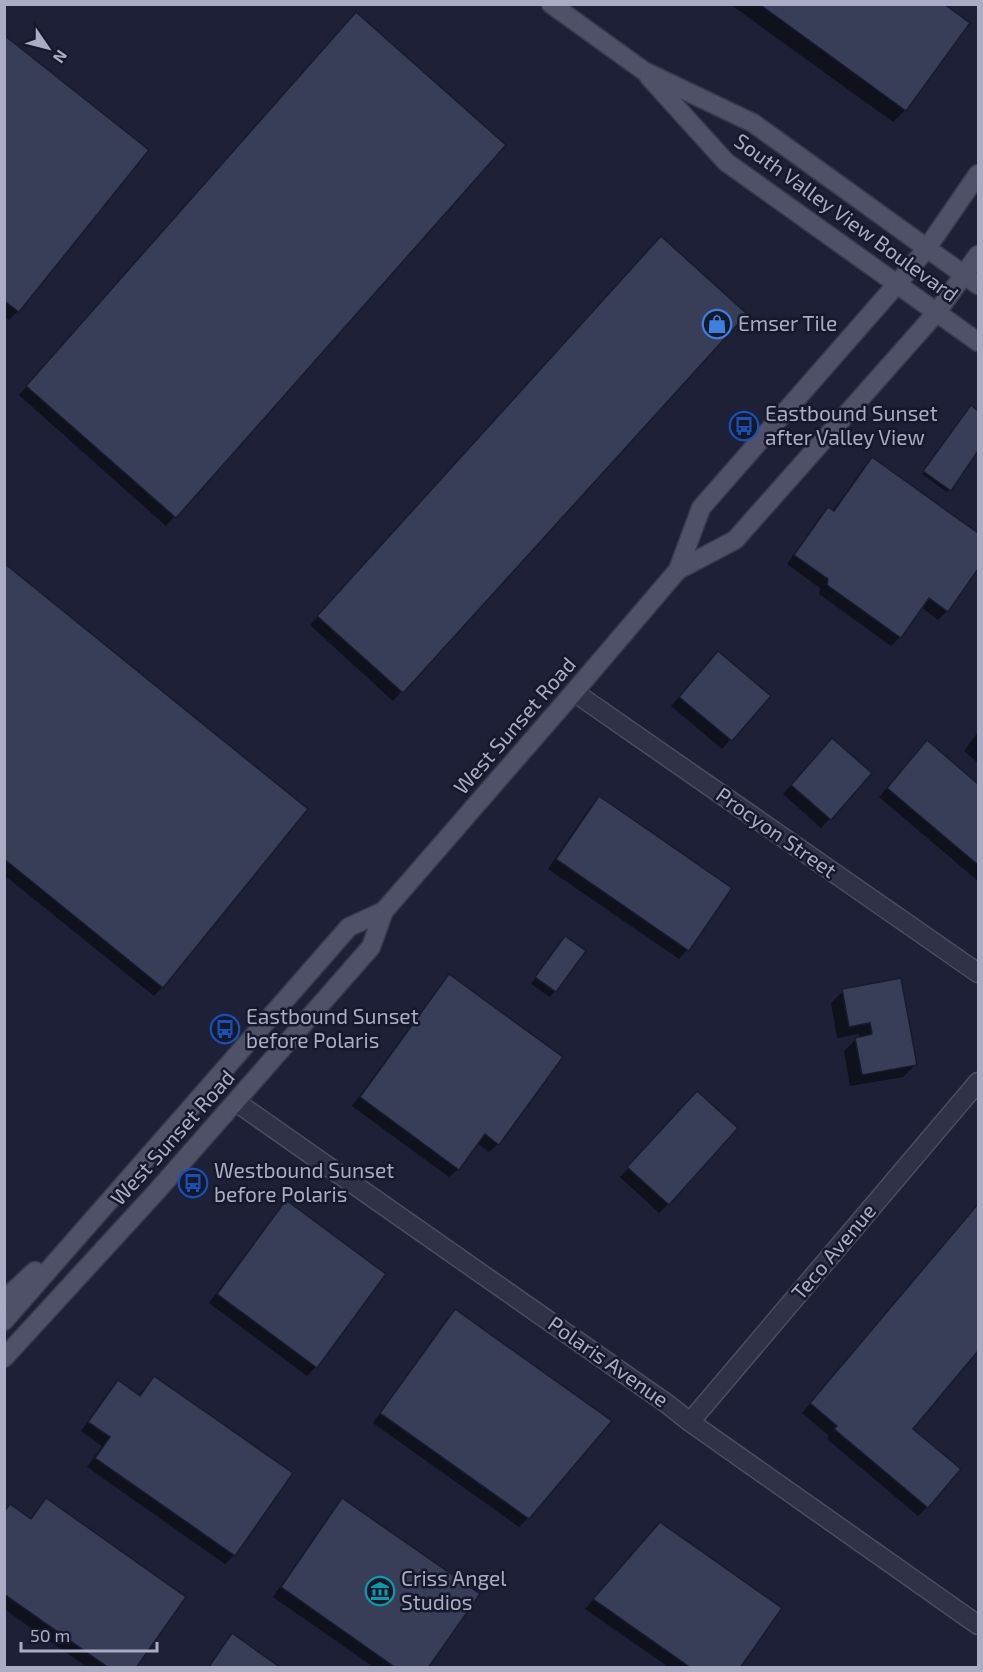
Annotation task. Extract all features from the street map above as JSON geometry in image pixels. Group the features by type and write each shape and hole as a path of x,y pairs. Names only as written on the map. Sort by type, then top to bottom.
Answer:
{"main road":[{"name":"South Valley View Boulevard","path":"551,4 644,71 753,123 971,280"},
{"name":"South Valley View Boulevard","path":"644,71 726,162 978,342"},
{"name":"West Sunset Road","path":"4,1358 157,1191 371,947 384,911 678,570 701,507 927,248 978,174"},
{"name":"West Sunset Road","path":"678,570 735,540 937,312 971,280 978,255"},
{"name":"West Sunset Road","path":"4,1322 348,927 384,911"},
{"path":"4,1300 124,1184"},
{"path":"4,1372 57,1301"}],"street":[{"name":"Procyon Street","path":"574,692 978,973"},
{"name":"Teco Avenue","path":"690,1422 978,1082"},
{"name":"Polaris Avenue","path":"236,1102 666,1402 690,1422 978,1625"}],"building":[{"path":"759,4 944,4 970,23 906,111"},
{"path":"356,12 506,145 176,518 26,386"},
{"path":"4,35 149,150 19,312 4,301"},
{"path":"661,236 747,314 403,693 317,616"},
{"path":"971,405 978,411 978,451 951,491 923,471"},
{"path":"872,457 978,533 978,569 948,612 929,598 901,638 827,585 828,579 794,555 828,507 834,511"},
{"path":"4,563 308,809 163,988 4,859"},
{"path":"718,651 771,696 732,741 679,697"},
{"path":"832,738 872,773 831,820 791,785"},
{"path":"927,740 978,784 978,865 887,788"},
{"path":"599,796 732,888 689,951 556,859"},
{"path":"565,936 586,951 556,992 535,977"},
{"path":"449,974 563,1057 499,1145 485,1134 459,1170 360,1097"},
{"path":"901,978 917,1065 862,1075 855,1038 872,1034 870,1023 849,1027 842,989"},
{"path":"697,1091 738,1128 669,1205 627,1167"},
{"path":"286,1200 386,1274 317,1368 217,1294"},
{"path":"978,1204 978,1351 913,1429 961,1469 928,1508 834,1429 837,1426 810,1403"},
{"path":"455,1309 612,1421 529,1519 380,1413"},
{"path":"154,1376 293,1473 235,1556 95,1458 110,1437 88,1422 118,1380 140,1396"},
{"path":"46,1498 186,1597 136,1668 109,1668 4,1594 4,1512 10,1504 31,1519"},
{"path":"342,1498 480,1594 428,1668 396,1668 281,1587"},
{"path":"660,1522 782,1608 740,1668 691,1668 593,1599"},
{"path":"232,1633 281,1668 208,1668"}],"place":[{"name":"Emser Tile","path":"717,324"},
{"name":"Eastbound Sunset after Valley View","path":"744,426"},
{"name":"Eastbound Sunset before Polaris","path":"225,1029"},
{"name":"Westbound Sunset before Polaris","path":"193,1183"},
{"name":"Criss Angel Studios","path":"380,1591"}]}
